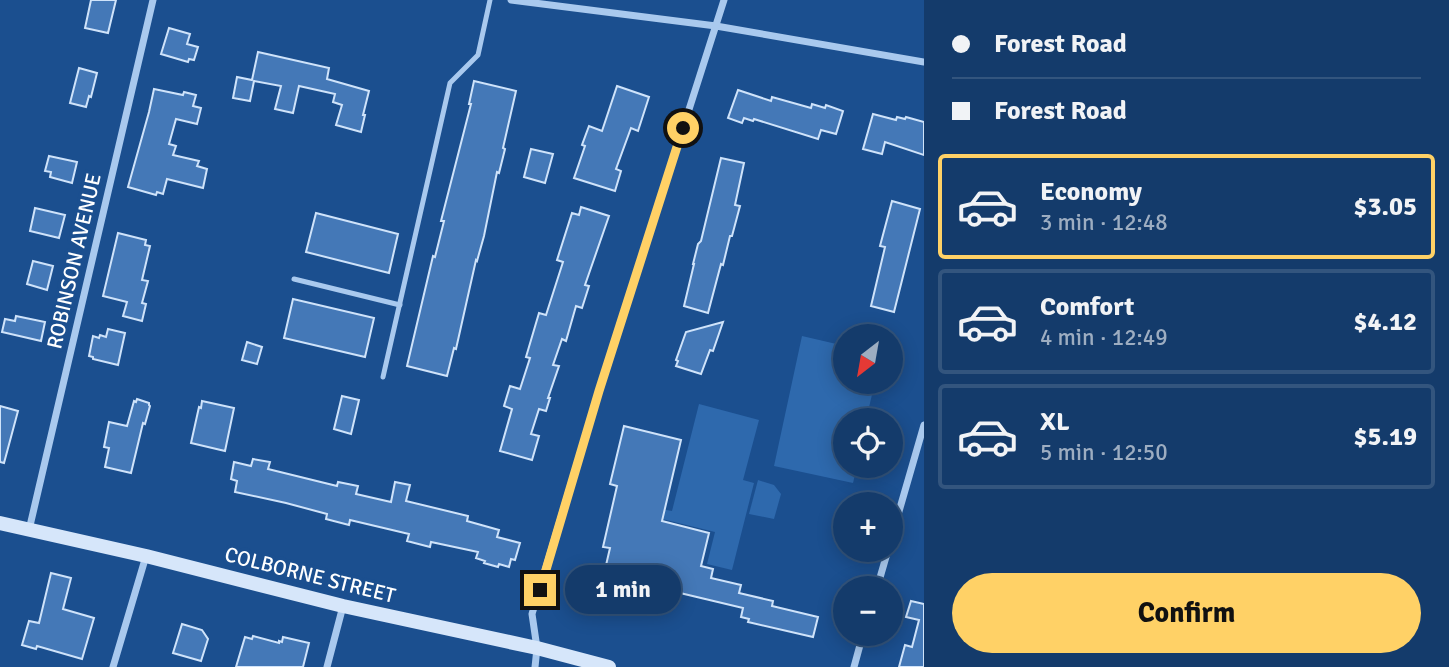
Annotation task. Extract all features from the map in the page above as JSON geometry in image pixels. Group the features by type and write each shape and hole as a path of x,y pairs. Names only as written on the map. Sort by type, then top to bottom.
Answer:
{"main road":[{"name":"COLBORNE STREET","path":"0,523 609,667"}],"street":[{"name":"ROBINSON AVENUE","path":"29,530 153,0"},
{"path":"511,0 716,26 924,62"},
{"path":"535,667 537,648 532,614 599,391 724,0"},
{"path":"903,498 924,425"},
{"path":"113,667 146,556"},
{"path":"327,667 343,606"},
{"path":"854,667 860,646"}],"lane":[{"path":"383,377 450,83 478,55 490,0"},
{"path":"294,279 400,305"}],"shaded area":[{"path":"802,336 833,343 833,394 872,394 869,408 833,408 833,478 854,478 853,483 774,466"},
{"path":"699,404 759,420 743,480 754,483 732,570 707,564 715,532 654,517 656,508 672,511"},
{"path":"758,480 774,485 781,494 774,519 749,514"}],"building":[{"path":"91,0 116,0 108,33 85,28"},
{"path":"169,28 190,34 187,44 198,47 194,60 189,59 188,62 161,54"},
{"path":"258,52 329,68 327,79 369,91 361,132 336,125 342,105 333,102 335,94 299,86 293,113 275,109 281,86 254,81 250,101 233,98 237,77 252,80"},
{"path":"79,68 97,73 86,107 70,103"},
{"path":"474,81 516,91 484,236 447,376 407,366 444,221 441,221 471,104"},
{"path":"617,86 649,97 638,131 631,128 616,169 621,171 615,191 574,178 589,126 602,131"},
{"path":"154,89 196,95 193,106 201,108 197,124 176,119 169,144 176,146 173,155 199,161 197,166 207,169 203,188 167,179 163,194 157,192 156,195 128,187"},
{"path":"738,90 771,101 772,97 811,108 812,104 825,108 826,105 843,111 836,134 821,130 818,139 754,119 744,118 742,123 728,118"},
{"path":"873,114 896,120 897,117 906,117 924,122 924,155 885,142 882,154 863,149"},
{"path":"531,149 553,154 545,183 524,177"},
{"path":"49,156 77,162 72,183 50,177 51,172 45,171"},
{"path":"721,158 744,163 735,205 740,206 708,313 684,306"},
{"path":"892,201 920,209 894,312 871,306 885,247 880,246"},
{"path":"581,207 609,216 585,285 589,286 582,308 576,306 566,341 562,339 553,365 559,366 546,411 539,409 531,434 539,436 532,460 500,451 512,409 504,406 510,386 520,389 530,358 526,357 539,313 546,315 563,262 557,260 572,213 579,215"},
{"path":"35,208 65,215 59,238 30,231"},
{"path":"316,213 398,234 389,273 306,252"},
{"path":"118,233 146,240 145,245 150,246 142,280 148,281 142,303 146,304 142,321 123,316 127,302 103,296"},
{"path":"33,261 53,266 47,290 27,284"},
{"path":"293,299 374,318 365,357 284,338"},
{"path":"16,316 45,322 41,341 2,332 5,319 15,321"},
{"path":"723,322 701,374 676,366 686,332"},
{"path":"108,329 125,333 118,365 89,356 93,336 106,337"},
{"path":"247,342 262,347 257,364 242,360"},
{"path":"342,396 359,400 351,434 334,429"},
{"path":"137,399 149,403 150,406 131,473 105,467 109,448 104,447 109,422 127,426 134,401"},
{"path":"202,401 234,408 225,451 191,443"},
{"path":"0,406 18,411 4,463 0,462"},
{"path":"624,426 681,440 662,521 709,533 701,566 713,569 711,578 741,585 739,593 773,601 772,606 818,617 813,637 748,622 749,619 741,617 743,608 680,593 678,600 625,588 626,584 603,578 610,548 603,547 617,486 610,484"},
{"path":"253,459 270,462 268,469 337,486 338,482 358,486 356,494 391,502 395,482 410,485 406,501 468,516 467,521 499,530 497,537 520,543 515,560 511,559 509,567 499,564 498,567 476,558 478,552 431,542 430,547 407,541 409,534 350,520 349,525 326,519 327,514 235,492 237,481 231,479 234,462 251,466"},
{"path":"51,573 71,578 63,609 94,618 82,659 37,646 36,649 22,645 29,621 39,623"},
{"path":"911,601 924,604 924,667 899,667 905,645 912,647 919,620 906,617"},
{"path":"182,624 202,630 208,639 201,661 173,653"},
{"path":"253,636 279,643 283,637 309,643 303,667 236,667 245,637 252,639"}],"route":[{"path":"540,590 599,391 683,128"}]}
